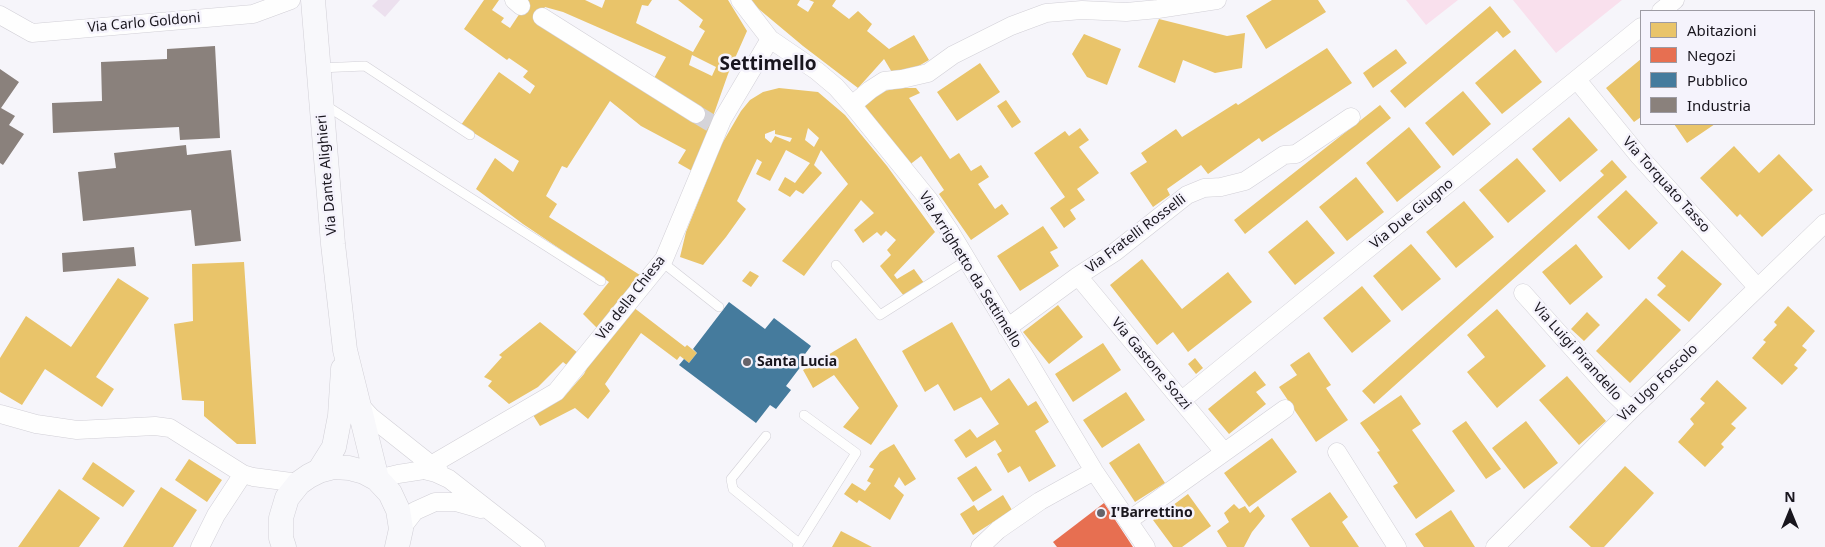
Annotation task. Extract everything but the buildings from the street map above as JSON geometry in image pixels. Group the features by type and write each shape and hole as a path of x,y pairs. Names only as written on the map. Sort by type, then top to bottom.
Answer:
{"main road":[{"name":"Via Dante Alighieri","path":"284,547 281,538 281,518 287,498 309,477 334,447 340,416 344,350 333,244 313,0"},
{"name":"Via Dante Alighieri","path":"344,350 377,479"},
{"name":"Via Dante Alighieri","path":"309,477 334,467 364,472 377,479 390,493 398,510 399,538"}],"street":[{"name":"Via Carlo Goldoni","path":"0,15 32,33 253,14 290,0"},
{"name":"Via Arrighetto da Settimello","path":"740,0 770,39 817,71 836,87 929,200 1094,471 1146,547"},
{"path":"852,105 884,81 928,73 953,54 1011,26 1046,13 1082,10 1126,12 1217,0"},
{"path":"1662,10 1675,0"},
{"path":"542,17 696,114"},
{"name":"Via Due Giugno","path":"1182,400 1640,29"},
{"name":"Via della Chiesa","path":"431,465 556,392 662,262 715,125 770,39"},
{"name":"Via Torquato Tasso","path":"1577,80 1639,156 1757,287"},
{"name":"Via Fratelli Rosselli","path":"1008,328 1078,276 1115,252 1187,195 1204,188 1220,187 1245,181 1284,156 1296,154 1351,117"},
{"name":"Via Ugo Foscolo","path":"1495,547 1631,410 1825,223"},
{"name":"Via Gastone Sozzi","path":"1078,276 1224,452"},
{"name":"Via Luigi Pirandello","path":"1523,293 1608,388 1631,410"},
{"path":"359,404 371,417 536,547"},
{"path":"1128,521 1285,410"},
{"path":"0,414 36,424 77,430 155,426 170,428 243,474 253,477 309,477"},
{"path":"1336,452 1397,547"},
{"path":"377,479 424,470 436,472 450,479"},
{"path":"980,547 998,530 1040,501 1094,471"},
{"path":"200,547 216,515 243,474"},
{"path":"399,538 415,511 435,502 467,504 480,508 503,522"}],"lane":[{"path":"318,68 365,66 470,135"},
{"path":"321,103 601,281"},
{"path":"836,265 880,316 967,260"},
{"path":"662,262 720,307"},
{"path":"766,436 731,479 733,488 798,545 856,453 804,415"}],"shaded area":[{"path":"1406,0 1458,0 1426,25"},
{"path":"1513,0 1622,0 1556,53"}],"tunnel":[{"path":"696,114 711,123"}],"place":[{"name":"Santa Lucia","path":"747,362"},
{"name":"I'Barrettino","path":"1101,513"}],"district":[{"name":"Settimello","path":"768,65"}]}
